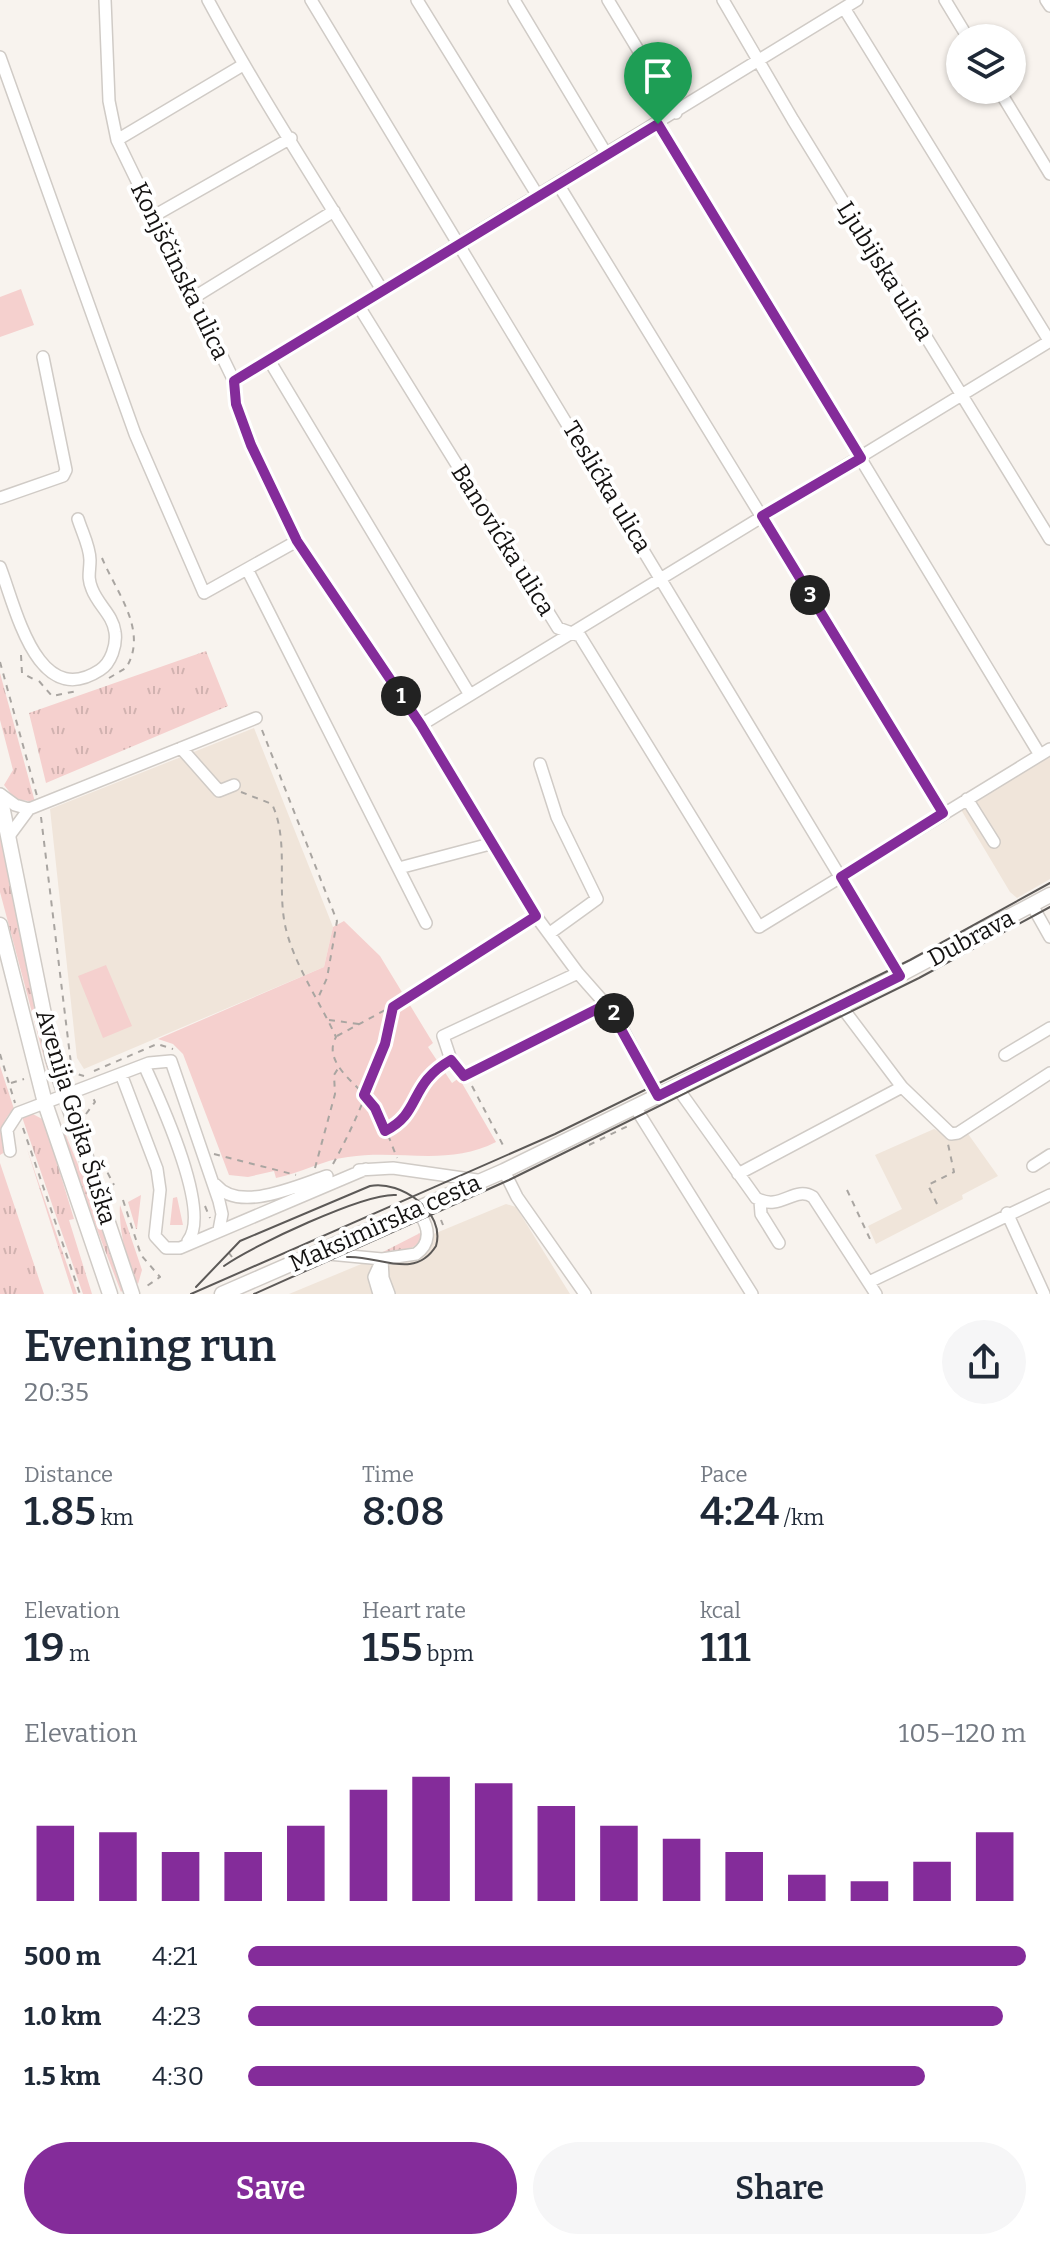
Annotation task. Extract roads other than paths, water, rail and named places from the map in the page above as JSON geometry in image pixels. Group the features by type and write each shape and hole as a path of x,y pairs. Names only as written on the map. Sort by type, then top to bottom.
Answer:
{"main road":[{"name":"Avenija Gojka Šuška","path":"0,795 42,1009 64,1097 137,1292"},
{"name":"Dubrava","path":"504,1171 636,1114 676,1086 900,976 1050,895"},
{"name":"Avenija Gojka Šuška","path":"0,925 45,1103 110,1294"},
{"name":"Maksimirska cesta","path":"222,1294 504,1171"}],"street":[{"name":"Konjščinska ulica","path":"105,0 109,101 117,140 234,381 236,404 251,445 297,541 421,725 536,916 578,973 607,1004 658,1096"},
{"path":"208,0 243,65 291,138 382,290"},
{"name":"Teslićka ulica","path":"311,0 900,976"},
{"path":"417,0 538,196"},
{"path":"514,0 607,155"},
{"path":"608,0 676,113"},
{"name":"Ljubijska ulica","path":"723,0 1050,539"},
{"path":"234,381 857,0"},
{"path":"945,0 960,24"},
{"path":"1046,0 1050,6"},
{"path":"421,725 569,631 663,579 1050,341 844,8"},
{"path":"0,57 135,434 204,593 297,541"},
{"path":"117,140 243,65"},
{"path":"1008,104 1050,174"},
{"path":"658,124 861,458 1045,752 841,877"},
{"path":"152,217 291,138"},
{"path":"558,184 943,813"},
{"path":"193,298 334,211"},
{"name":"Banovićka ulica","path":"358,305 558,628 580,636 759,927 841,877"},
{"path":"0,498 63,476 66,470 43,357"},
{"path":"269,360 470,695"},
{"path":"0,567 36,660 48,671 76,680 106,666 115,634 112,619 92,590 87,573 90,555 78,519"},
{"path":"248,571 426,923"},
{"path":"9,836 29,809 256,718"},
{"path":"181,748 219,791 234,785"},
{"path":"540,764 557,817 597,899 550,933"},
{"path":"0,795 15,805 29,809"},
{"path":"967,799 994,842"},
{"path":"399,868 490,844"},
{"path":"1032,905 1050,937"},
{"path":"413,994 536,916"},
{"path":"578,973 443,1036 451,1060 464,1076 607,1004"},
{"path":"841,1006 902,1087 945,1132 958,1133 1050,1073"},
{"path":"1005,1055 1050,1028"},
{"path":"10,1151 6,1135 12,1119 45,1103 164,1059 174,1065 213,1181 222,1214 215,1226"},
{"path":"144,1065 169,1125 195,1209 195,1228 186,1243"},
{"path":"121,1074 157,1169 157,1242 172,1250 215,1226 366,1169"},
{"path":"676,1086 760,1201 761,1214 779,1243"},
{"path":"738,1174 902,1087"},
{"path":"636,1114 752,1294"},
{"path":"1033,1166 1050,1155"},
{"path":"213,1181 229,1196 244,1198 366,1169 393,1168 456,1179 484,1180"},
{"path":"504,1171 517,1197 585,1294"},
{"path":"760,1201 780,1203 805,1193 813,1197 876,1294"},
{"path":"869,1282 1007,1213 1050,1195"},
{"path":"318,1253 381,1261 411,1256 424,1248 427,1226 421,1216 410,1213"},
{"path":"1007,1213 1044,1294"},
{"path":"379,1294 374,1277 381,1261"},
{"path":"381,1261 389,1294"}],"tram line":[{"path":"191,1294 555,1134 910,960 1050,883"},
{"path":"254,1294 509,1180 919,978 1050,907"},
{"path":"196,1287 240,1241 370,1186 382,1185 407,1193 428,1210 434,1221 436,1246 417,1262 395,1264 347,1257"},
{"path":"224,1266 282,1234 335,1211 396,1195"}]}
